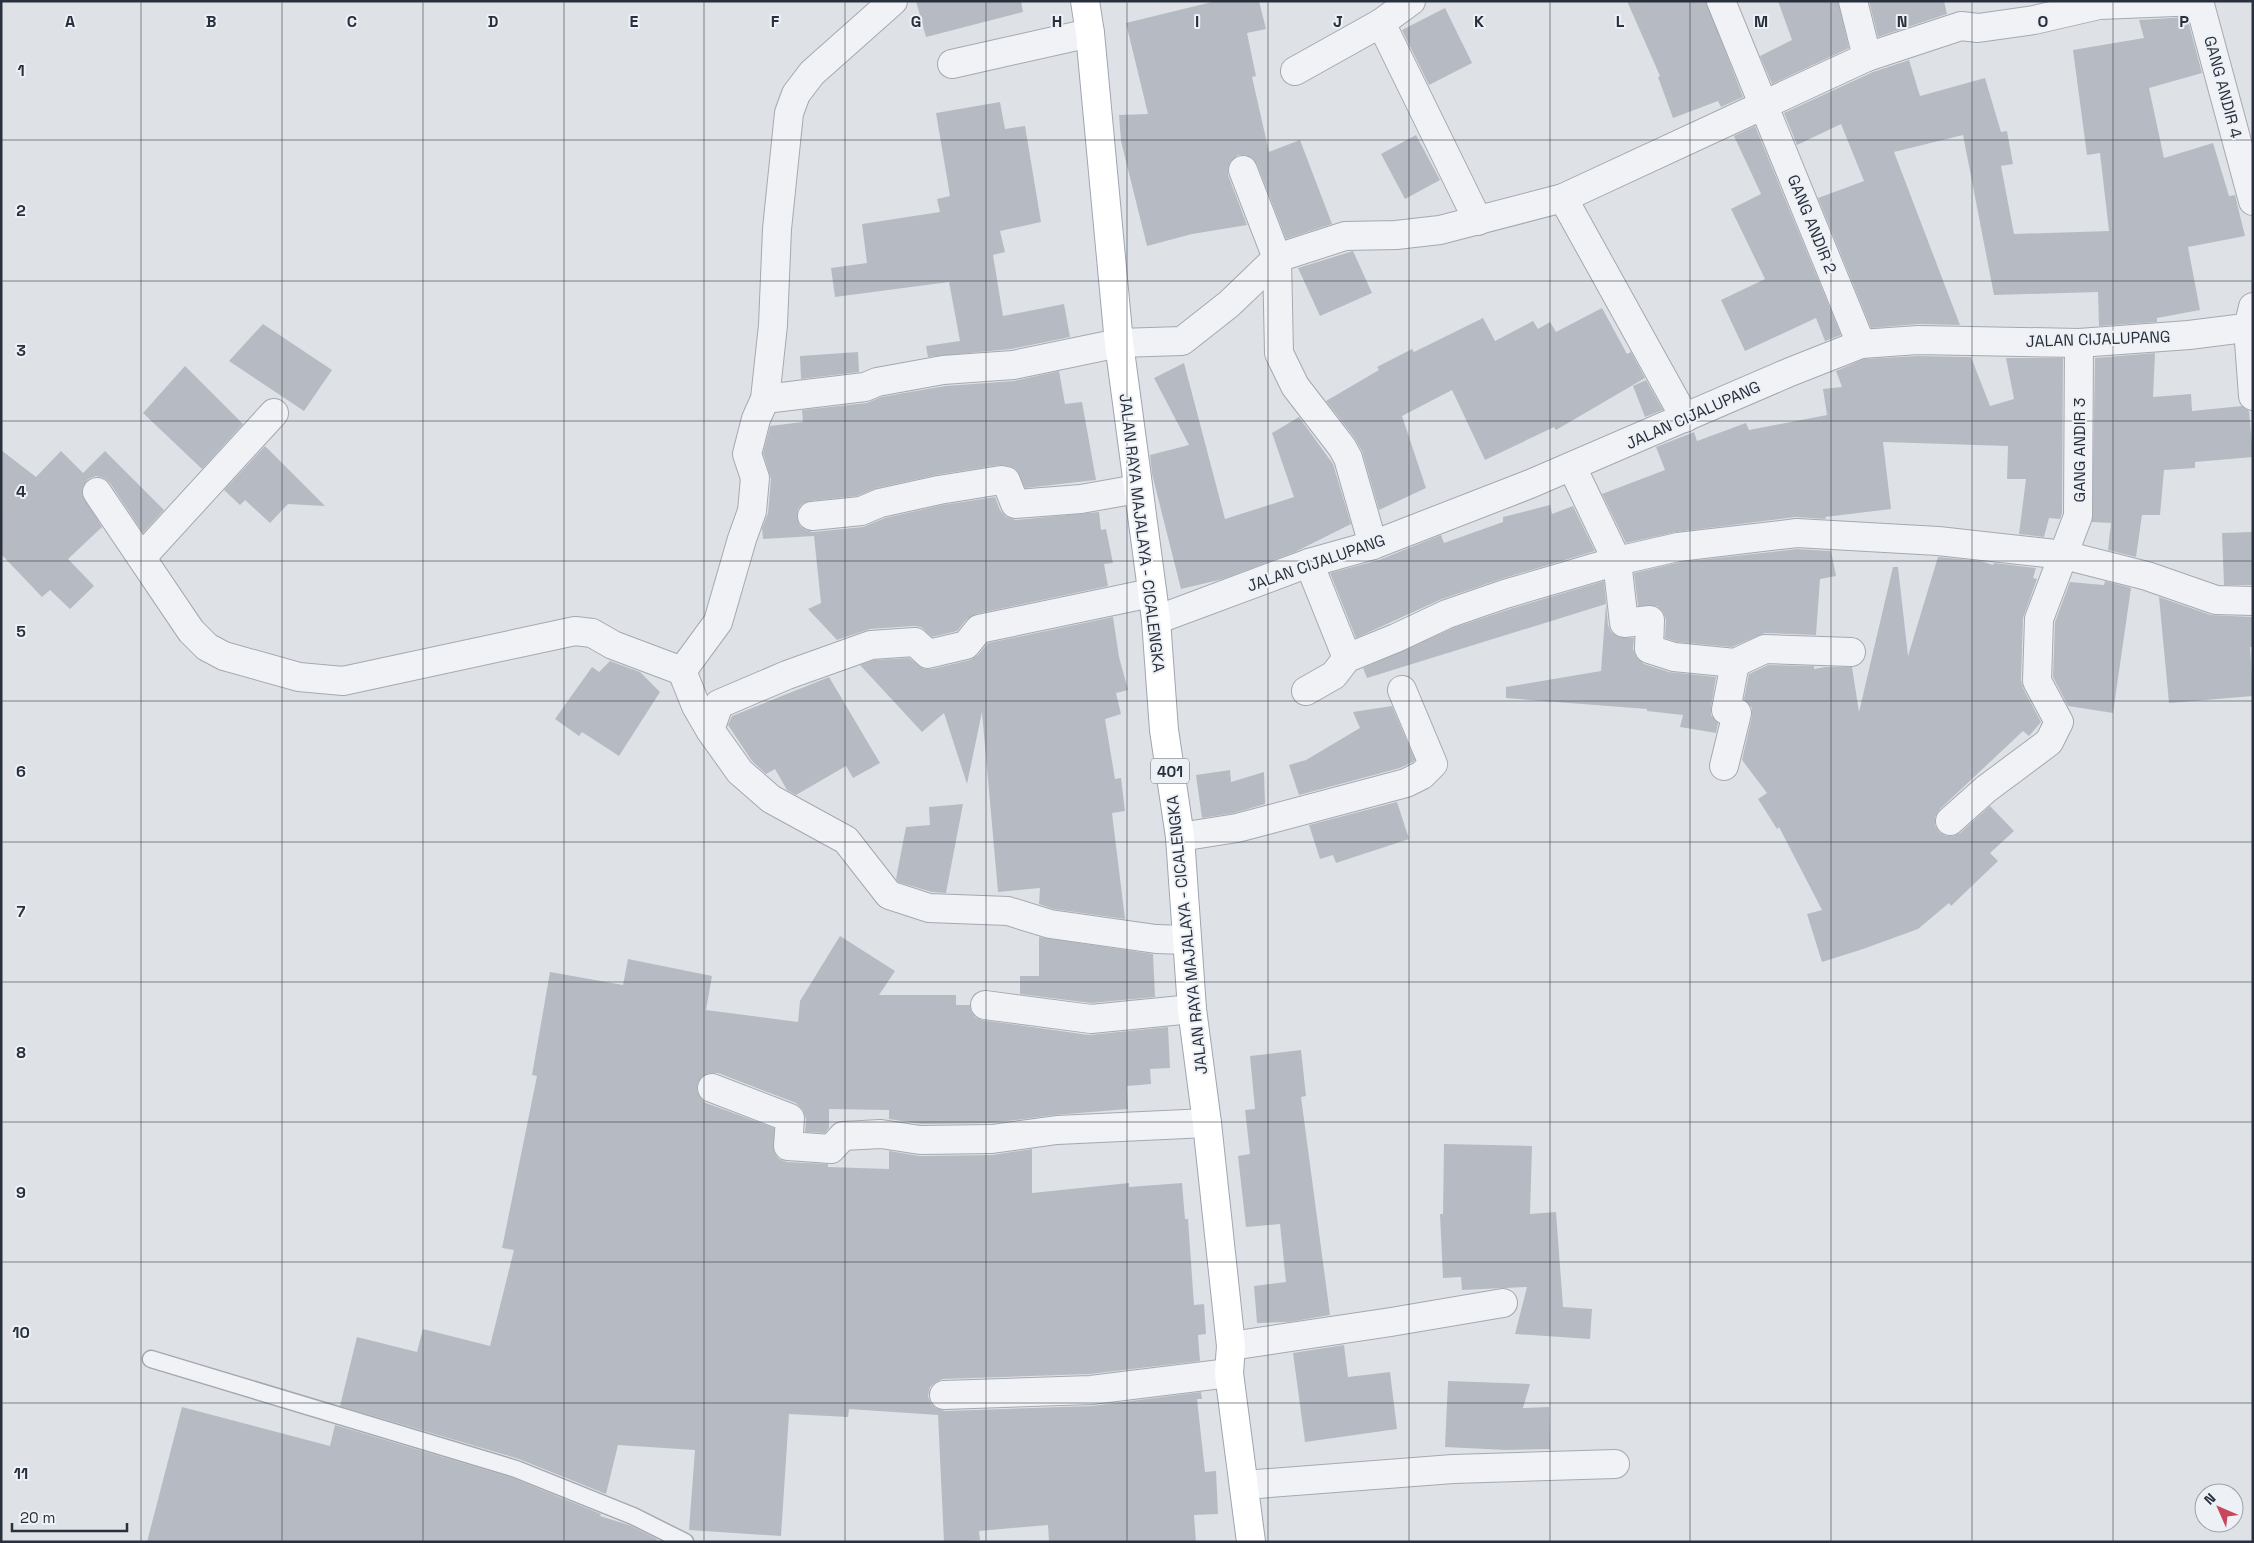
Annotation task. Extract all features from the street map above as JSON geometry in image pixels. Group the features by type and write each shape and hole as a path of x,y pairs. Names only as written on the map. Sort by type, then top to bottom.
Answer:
{"main road":[{"name":"JALAN RAYA MAJALAYA - CICALENGKA","path":"1085,1 1090,33 1118,343 1156,620 1164,730 1180,837 1192,1009 1207,1123 1231,1346 1229,1374 1251,1542"}],"street":[{"path":"682,671 718,622 752,511 755,478 747,454 756,419 765,399 773,325 777,229 789,113 796,94 812,72 893,1"},
{"path":"1294,71 1381,23 1412,1"},
{"name":"GANG ANDIR 2","path":"1721,1 1861,344"},
{"path":"1853,1 1868,57"},
{"path":"765,399 865,387 877,382 943,370 1013,365 1118,343 1182,341 1229,304 1277,258 1346,236 1396,235 1440,230 1563,198 1868,57 1961,26 1987,27 2034,20 2099,6 2200,1"},
{"name":"GANG ANDIR 4","path":"2200,1 2253,201"},
{"path":"1381,23 1478,220"},
{"path":"952,64 1090,33"},
{"path":"1243,170 1277,258 1279,353 1295,386 1342,447 1348,458 1373,545"},
{"path":"1563,198 1685,418"},
{"path":"2251,320 2253,396"},
{"name":"JALAN CIJALUPANG","path":"1156,620 1309,563 1373,545 1572,467 1790,372 1861,344 1918,340 2079,343 2189,335 2251,320"},
{"name":"GANG ANDIR 3","path":"1950,821 1986,789 2049,742 2059,722 2037,681 2039,619 2078,516 2079,343"},
{"path":"142,557 274,413"},
{"path":"1572,467 1617,561 1624,623 1650,620 1649,649 1674,657 1735,663 1765,650 1851,652"},
{"path":"812,516 861,511 880,503 939,490 1001,480 1006,481 1014,504 1081,499 1138,489"},
{"path":"97,492 191,631 207,646 224,656 299,677 343,681 575,631 592,633 613,645 682,671 696,706 710,730 740,772 771,800 846,840 890,895 929,908 1008,911 1050,924 1156,939 1186,940"},
{"path":"1306,691 1334,675 1347,658 1448,614 1505,594 1617,561 1678,547 1797,533 1938,541 2064,554 2147,576 2216,600 2253,601"},
{"path":"1309,563 1347,658"},
{"path":"710,730 719,704 787,675 871,646 915,642 928,654 966,645 979,629 1151,593"},
{"path":"1724,766 1737,713 1726,710 1735,663"},
{"path":"1180,837 1237,828 1406,783 1422,775 1433,764 1402,690"},
{"path":"985,1004 1091,1018 1192,1009"},
{"path":"712,1088 790,1118 788,1146 831,1150 843,1136 881,1134 920,1140 992,1139 1057,1130 1207,1123"},
{"path":"1231,1346 1503,1303"},
{"path":"944,1395 1091,1390 1229,1374"},
{"path":"1244,1485 1453,1469 1615,1464"}],"lane":[{"path":"150,1359 516,1469 634,1516 685,1542"}],"building":[{"path":"916,1 1021,1 1023,12 926,37"},
{"path":"1216,1 1259,1 1266,29 1247,33 1256,76 1252,77 1269,152 1300,140 1332,224 1286,239 1257,164 1252,158 1238,155 1231,161 1228,175 1247,225 1192,234 1147,246 1121,141 1119,115 1148,114 1126,23"},
{"path":"1627,1 1706,1 1743,97 1721,107 1718,101 1673,118 1658,77 1660,76"},
{"path":"1778,1 1838,1 1849,48 1772,84 1760,56 1792,40"},
{"path":"1869,1 1944,1 1947,14 1878,37"},
{"path":"1445,8 1472,63 1429,85 1402,30"},
{"path":"2187,17 2202,73 2149,88 2164,158 2213,143 2229,196 2235,195 2245,236 2188,247 2200,310 2157,318 2157,322 2099,326 2098,292 1994,295 1963,135 1894,152 1960,325 1918,324 1871,328 1818,198 1864,181 1841,124 1797,145 1784,113 1873,72 1909,60 1920,96 1985,78 2001,132 2007,131 2013,164 2001,166 2014,234 2109,231 2100,153 2087,155 2073,50 2144,38 2139,20"},
{"path":"1000,102 1005,129 1025,126 1041,222 1000,231 1005,252 993,255 1003,316 1064,304 1070,337 1011,349 928,357 926,346 960,341 949,282 835,297 831,268 867,263 862,224 940,212 937,199 950,196 936,113"},
{"path":"1755,126 1841,335 1825,341 1816,318 1745,351 1721,300 1765,279 1731,209 1761,194 1734,136"},
{"path":"1416,135 1440,180 1405,199 1381,154"},
{"path":"1353,251 1372,293 1320,316 1298,268"},
{"path":"1602,308 1627,354 1631,352 1645,378 1556,430 1554,427 1485,460 1452,390 1402,416 1426,488 1379,510 1362,451 1354,437 1326,401 1379,370 1377,367 1412,349 1414,352 1483,318 1495,341 1533,321 1538,329 1550,322 1556,332"},
{"path":"263,324 332,370 304,411 229,361"},
{"path":"858,352 859,372 801,379 800,356"},
{"path":"2155,353 2153,397 2191,394 2192,411 2242,406 2249,411 2253,457 2195,462 2195,468 2164,470 2160,515 2142,515 2136,557 2108,550 2111,523 2092,522 2095,358"},
{"path":"1918,356 1971,357 1990,406 2014,399 2006,358 2063,358 2062,513 2060,519 2049,518 2044,537 2019,534 2026,479 2007,479 2008,446 1883,442 1891,509 1825,517 1826,519 1795,517 1676,532 1626,543 1602,494 1665,470 1656,447 1694,432 1697,441 1746,423 1749,430 1827,415 1823,389 1842,387 1836,371 1864,359"},
{"path":"1184,363 1225,519 1294,497 1272,433 1299,417 1333,464 1351,524 1295,552 1223,579 1181,589 1152,474 1150,455 1189,445 1154,378"},
{"path":"185,366 243,424 202,469 143,413"},
{"path":"1059,371 1065,404 1082,402 1096,480 1025,488 1016,469 999,465 936,475 877,488 857,496 810,501 802,504 798,509 797,518 800,526 805,530 813,532 863,527 885,518 942,505 995,497 1000,510 1006,517 1016,520 1099,512 1101,530 1106,529 1113,563 1104,564 1108,586 976,614 967,619 957,631 932,637 921,627 914,626 870,629 837,640 808,609 821,603 814,536 763,539 762,528 768,513 771,479 763,453 770,426 803,422 802,410 867,403 881,397 945,386 1014,381"},
{"path":"1646,380 1663,410 1645,417 1633,386"},
{"path":"265,446 325,506 288,504 270,523 245,500 240,505 224,490"},
{"path":"1,450 36,477 61,451 83,473 105,451 164,510 143,533 110,483 104,478 96,476 88,479 83,486 82,494 102,527 68,559 94,586 70,609 50,590 42,597 1,554"},
{"path":"1550,505 1552,514 1573,506 1595,551 1442,599 1356,638 1330,573 1379,560 1441,535 1444,543 1503,522 1503,517"},
{"path":"2253,532 2253,585 2224,585 2222,533"},
{"path":"1797,549 1831,551 1836,576 1820,579 1816,635 1765,633 1732,647 1677,642 1665,638 1666,620 1663,612 1657,606 1638,606 1634,573 1681,562"},
{"path":"1938,557 1981,561 1993,565 1994,563 2036,568 2033,578 2037,579 2023,618 2021,680 2023,688 2041,722 2029,736 2023,731 1940,809 1935,817 1935,825 1939,832 1946,836 1953,836 1960,833 1990,806 2014,831 1990,853 1998,861 1951,906 1949,903 1918,929 1822,962 1807,914 1822,910 1779,827 1777,829 1758,799 1767,793 1742,760 1752,716 1752,708 1744,699 1749,674 1768,665 1814,666 1814,669 1852,667 1859,712 1893,567 1898,567 1908,656"},
{"path":"1604,581 1608,625 1611,632 1618,637 1634,638 1633,649 1637,658 1644,664 1669,672 1716,677 1711,715 1718,723 1716,733 1680,727 1683,715 1647,711 1647,709 1506,698 1506,687 1601,671 1606,604 1367,678 1363,668 1453,628"},
{"path":"2105,581 2131,588 2113,713 2068,706 2053,677 2055,622 2070,582 2104,585"},
{"path":"2159,597 2211,615 2253,617 2253,647 2250,647 2253,696 2169,703"},
{"path":"1113,617 1119,657 1128,690 1116,693 1121,714 1105,719 1115,779 1121,778 1125,811 1112,813 1125,919 1053,909 1039,904 1040,888 998,892 982,712 967,784 944,713 922,732 860,665 874,660 909,658 924,669 932,669 970,660 978,655 988,643"},
{"path":"610,661 640,672 660,692 619,756 582,732 579,736 555,719 592,667 599,672"},
{"path":"829,677 880,763 853,778 846,766 796,795 787,790 775,769 766,774 752,761 728,725 732,716"},
{"path":"1392,706 1415,760 1413,762 1400,768 1299,795 1289,765 1306,760 1360,728 1353,712"},
{"path":"1230,770 1231,782 1264,772 1265,804 1234,813 1202,818 1196,775"},
{"path":"1397,802 1409,839 1336,863 1333,855 1320,859 1309,825"},
{"path":"963,804 946,893 932,892 898,882 896,879 906,827 930,825 929,807"},
{"path":"840,936 895,971 879,995 956,995 956,1005 970,1005 975,1017 982,1020 1089,1035 1168,1027 1170,1068 1150,1069 1151,1084 1127,1086 1128,1109 991,1123 921,1124 889,1119 889,1110 829,1109 829,1128 825,1133 805,1132 806,1119 803,1110 796,1103 718,1073 710,1073 703,1076 698,1082 697,1090 700,1097 706,1103 774,1128 774,1152 779,1159 787,1162 828,1164 828,1167 889,1169 889,1151 920,1156 992,1155 1032,1149 1032,1193 1129,1183 1129,1187 1182,1183 1185,1219 1188,1219 1194,1305 1204,1304 1206,1334 1198,1335 1200,1361 1090,1374 943,1379 930,1387 928,1396 931,1404 945,1411 1092,1406 1201,1392 1202,1399 1197,1399 1205,1472 1216,1471 1218,1514 1194,1515 1196,1542 1049,1542 1048,1525 979,1531 980,1540 944,1542 938,1415 849,1409 848,1417 789,1414 781,1536 689,1530 695,1450 618,1445 606,1494 519,1459 340,1406 357,1337 417,1352 423,1329 490,1346 514,1250 502,1248 537,1076 532,1075 550,972 623,985 628,959 712,976 706,1010 798,1022 800,1001"},
{"path":"1039,937 1153,954 1155,997 1091,1003 1020,994 1020,976 1039,976"},
{"path":"1301,1050 1306,1096 1301,1097 1330,1315 1289,1322 1257,1323 1254,1286 1286,1282 1280,1224 1246,1227 1238,1156 1250,1154 1245,1110 1255,1109 1250,1056"},
{"path":"1444,1144 1532,1146 1530,1214 1556,1212 1563,1307 1592,1309 1590,1339 1515,1334 1527,1287 1462,1290 1461,1277 1443,1278 1440,1214 1443,1214"},
{"path":"1344,1345 1348,1377 1390,1372 1397,1429 1305,1442 1293,1353"},
{"path":"1448,1381 1530,1384 1523,1408 1549,1407 1550,1449 1506,1450 1445,1447"},
{"path":"182,1407 330,1446 335,1425 513,1478 601,1514 600,1516 629,1525 657,1539 656,1542 147,1542"}]}
